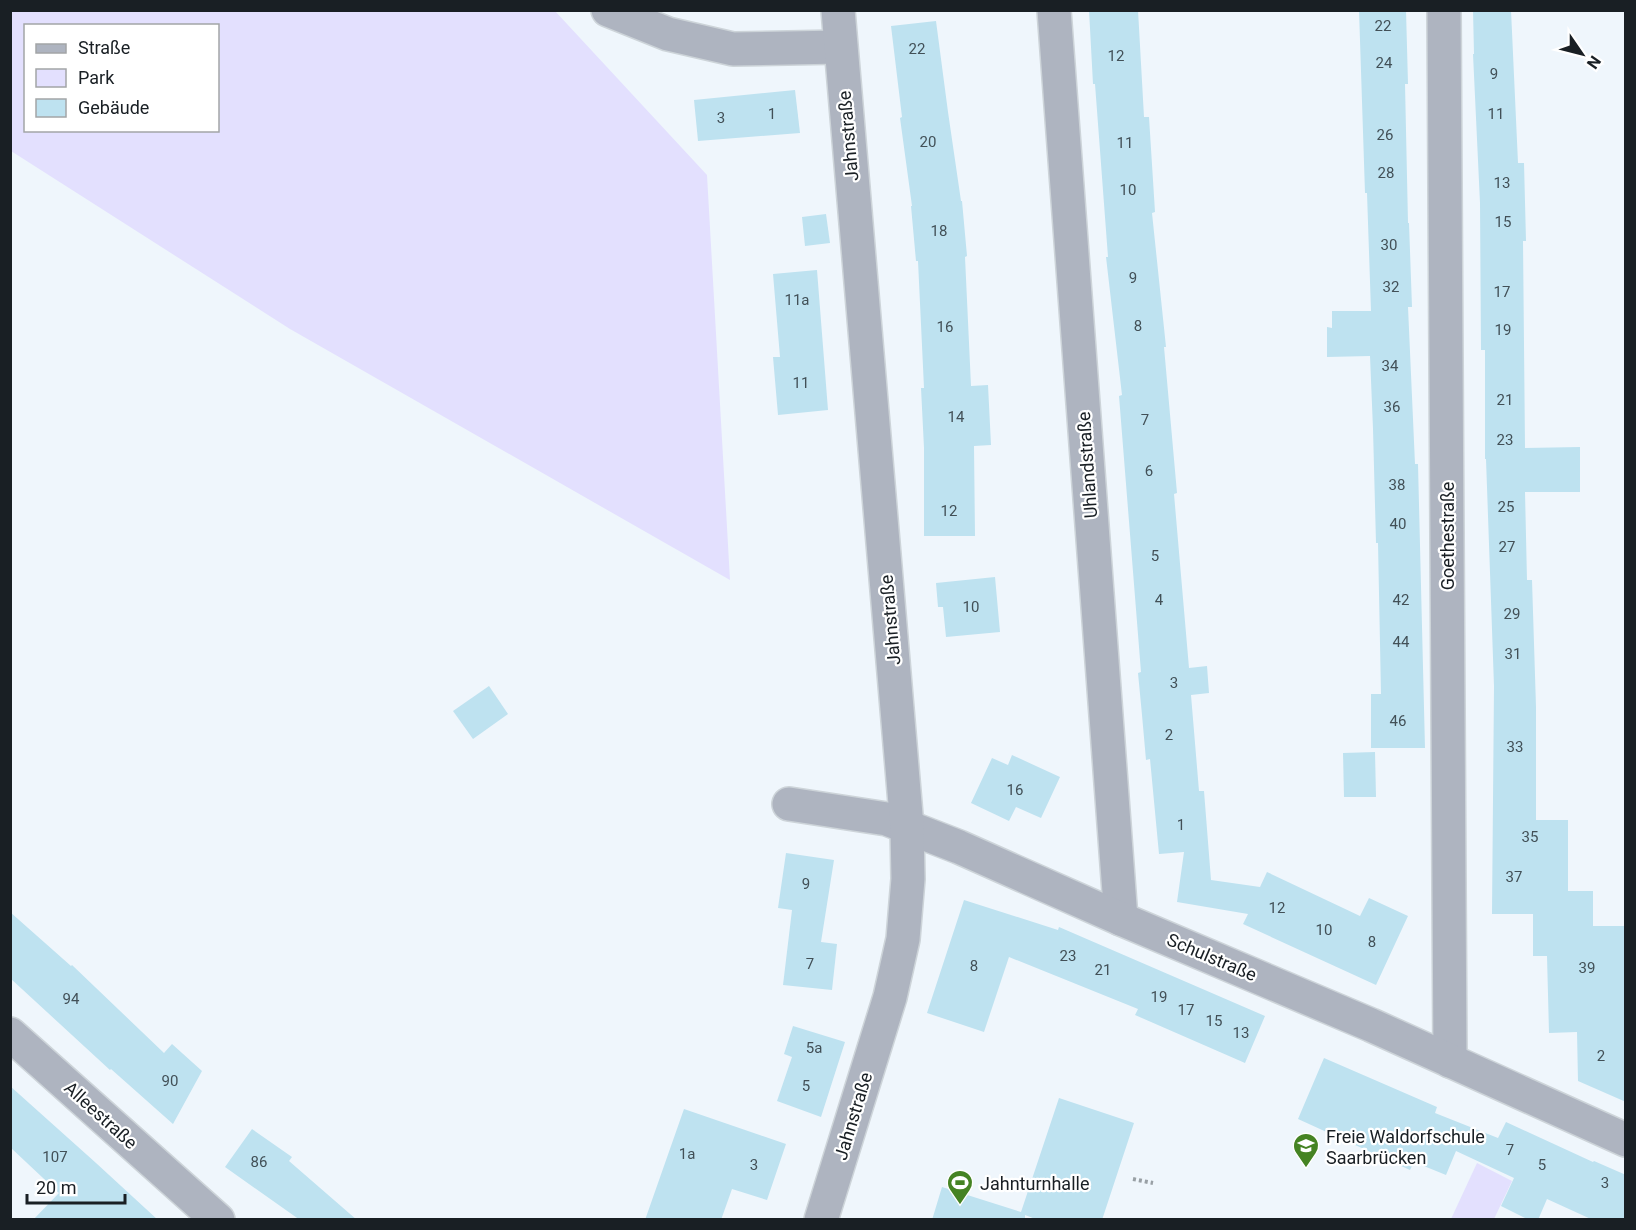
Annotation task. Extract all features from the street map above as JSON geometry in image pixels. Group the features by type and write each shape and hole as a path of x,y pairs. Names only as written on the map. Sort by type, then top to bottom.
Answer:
{"street":[{"path":"608,10 668,34 733,50 840,47"},
{"name":"Jahnstraße","path":"821,1220 890,997 903,939 908,879 907,827 838,10"},
{"name":"Uhlandstraße","path":"1054,10 1121,918"},
{"name":"Goethestraße","path":"1444,10 1450,1061"},
{"name":"Schulstraße","path":"789,804 887,819 959,847 1371,1025 1626,1140"},
{"name":"Alleestraße","path":"10,1034 218,1220"}],"path":[{"path":"1133,1179 1153,1183"}],"green space":[{"path":"10,11 555,11 707,175 730,580 290,329 11,151"},
{"path":"1477,1163 1512,1181 1494,1219 1451,1219"}],"building":[{"path":"1089,10 1138,10 1144,117 1149,117 1155,212 1152,213 1166,347 1164,347 1177,493 1174,494 1189,668 1207,666 1209,693 1191,695 1199,791 1204,791 1211,880 1260,887 1267,872 1360,916 1369,898 1408,916 1376,985 1243,924 1248,914 1177,902 1184,852 1159,854 1150,759 1146,760 1138,673 1141,672 1119,396 1122,395 1106,257 1108,257"},
{"path":"1359,10 1406,10 1408,84 1405,84 1412,307 1408,307 1415,464 1418,464 1425,748 1371,748 1371,694 1381,694 1378,543 1376,543 1370,356 1327,357 1327,327 1332,328 1332,311 1371,311"},
{"path":"1473,10 1511,10 1518,163 1524,163 1525,448 1580,447 1580,492 1525,492 1527,580 1532,580 1536,707 1536,820 1568,820 1568,891 1593,891 1593,926 1626,926 1626,1102 1578,1081 1577,1032 1549,1033 1547,956 1533,956 1533,914 1492,914 1494,686 1485,459 1485,350 1481,350 1480,203"},
{"path":"936,21 962,201 967,256 965,257 971,386 988,385 991,445 974,446 975,536 924,536 921,388 924,388 918,261 916,261 912,206 891,26"},
{"path":"795,90 800,133 698,141 694,100"},
{"path":"826,214 830,243 805,246 802,217"},
{"path":"817,270 828,410 778,415 773,357 780,357 773,274"},
{"path":"995,577 1000,632 946,637 943,607 938,607 936,583"},
{"path":"489,686 508,714 473,739 453,711"},
{"path":"1375,752 1376,797 1344,797 1343,753"},
{"path":"1012,755 1060,777 1041,818 1016,807 1009,821 971,803 992,758 1008,765"},
{"path":"786,853 834,860 821,942 837,944 832,990 783,985 792,910 778,908"},
{"path":"964,900 1058,930 1059,927 1265,1016 1245,1063 1135,1015 1138,1009 1009,957 984,1032 927,1013"},
{"path":"10,912 72,965 164,1053 172,1044 202,1071 173,1124 110,1070 10,978"},
{"path":"793,1026 845,1042 821,1117 777,1101 792,1057 784,1054"},
{"path":"1324,1058 1437,1107 1435,1113 1498,1138 1506,1122 1626,1175 1626,1220 1593,1220 1547,1199 1538,1220 1529,1220 1501,1206 1514,1178 1456,1151 1446,1175 1414,1162 1410,1170 1298,1119"},
{"path":"10,1086 158,1220 33,1220 59,1193 10,1147"},
{"path":"1059,1098 1134,1123 1102,1220 1038,1220 1025,1215 1025,1220 932,1220 942,1187 1021,1212"},
{"path":"684,1109 786,1144 767,1200 732,1189 721,1220 645,1220"},
{"path":"252,1129 292,1157 289,1161 357,1220 300,1220 225,1167"}],"place":[{"name":"Freie Waldorfschule Saarbrücken","path":"1306,1169"},
{"name":"Jahnturnhalle","path":"960,1206"}]}
